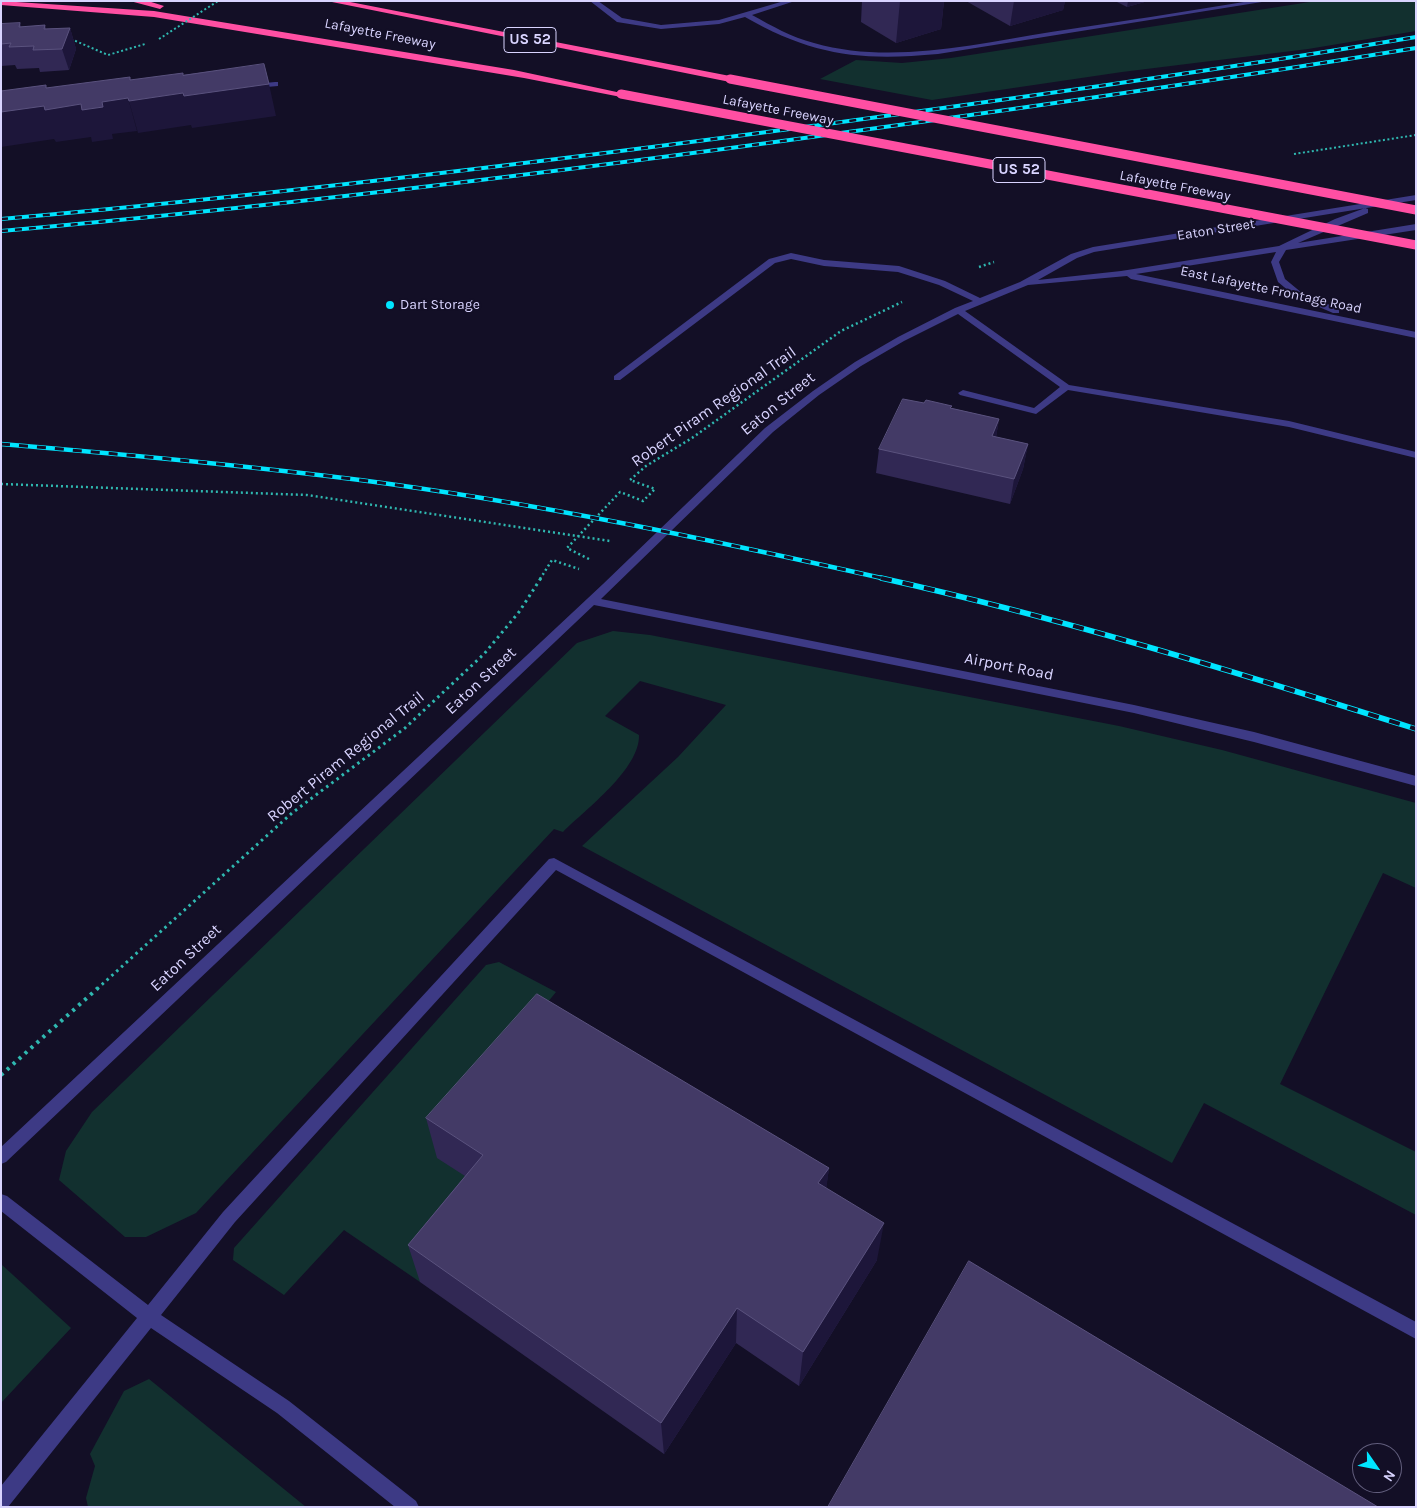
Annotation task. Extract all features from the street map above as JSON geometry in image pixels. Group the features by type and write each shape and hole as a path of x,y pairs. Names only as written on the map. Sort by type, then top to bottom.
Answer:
{"highway":[{"name":"Lafayette Freeway","path":"134,1 1416,245"},
{"name":"Lafayette Freeway","path":"331,1 1416,210"},
{"path":"1,2 154,14 523,75"}],"street":[{"path":"593,1 620,20 661,27 719,22 792,1"},
{"path":"745,14 793,39 825,48 896,56 938,52 1265,1"},
{"path":"246,87 275,84"},
{"name":"Eaton Street","path":"1,1157 592,601 769,430 816,393 867,359 958,310 1023,284 1074,256 1093,250 1416,197"},
{"path":"1384,328 1324,307 1299,295 1281,280 1275,262 1283,247 1338,220 1403,199"},
{"name":"Eaton Street","path":"1023,284 1121,274 1416,227"},
{"path":"617,378 772,261 791,256 824,263 899,269 942,283 979,301"},
{"name":"East Lafayette Frontage Road","path":"1121,274 1416,335"},
{"path":"958,310 1066,387 1289,424 1416,456"},
{"path":"963,393 1036,411 1066,387"},
{"name":"Airport Road","path":"592,601 1134,709 1254,737 1416,781"},
{"path":"1,1501 229,1217 554,863 1416,1331"},
{"path":"1,1201 149,1317 282,1407 410,1507"}],"path":[{"path":"160,39 218,1"},
{"path":"1285,155 1416,135"},
{"name":"Robert Piram Regional Trail","path":"1,1075 292,813 405,728 470,668 520,612 552,560 578,570 590,558 566,548 620,492 643,501 655,489 630,480 646,466 692,438 840,330 942,283 1002,259"},
{"path":"1,484 307,496 607,540 643,552"}],"green space":[{"path":"1316,1 1416,1 1416,31 1308,49 1122,72 932,100 820,79 856,60 902,63 951,58"},
{"path":"613,631 650,635 1119,726 1222,750 1416,803 1416,888 1383,873 1280,1084 1416,1152 1416,1215 1204,1103 1172,1163 582,846 678,757 726,705 640,681 605,716 639,735 637,748 621,775 610,788 563,832 554,829 196,1213 146,1237 125,1237 59,1180 66,1151 92,1112 577,643"},
{"path":"499,962 556,992 526,1029 492,1194 420,1282 344,1230 284,1295 233,1260 234,1248 486,965"},
{"path":"1,1264 71,1328 1,1403"},
{"path":"149,1379 306,1507 88,1507 86,1498 95,1466 90,1454 124,1391"}],"building":[{"path":"20,23 19,27 45,25 44,29 70,28 62,49 33,50 34,46 9,47 11,43 1,44 1,24"},
{"path":"264,64 269,84 184,96 183,93 129,101 128,98 102,102 103,107 82,110 81,104 45,110 44,106 1,112 1,91 46,85 46,88 130,77 130,80 183,73 183,75"},
{"path":"903,399 924,403 926,400 952,406 950,408 999,419 992,436 1028,444 1014,479 879,449"},
{"path":"537,994 829,1168 818,1183 884,1223 803,1352 737,1308 661,1423 408,1245 483,1155 426,1118"},
{"path":"969,1261 1378,1507 828,1507"}],"railway":[{"path":"1,219 311,188 621,151 1122,83 1416,37"},
{"path":"1,231 320,199 637,160 1061,102 1416,48"},
{"path":"1,444 225,465 426,489 558,511 755,550 886,579"},
{"path":"881,578 1083,629 1217,667 1416,729"}],"place":[{"name":"Dart Storage","path":"390,305"}]}
